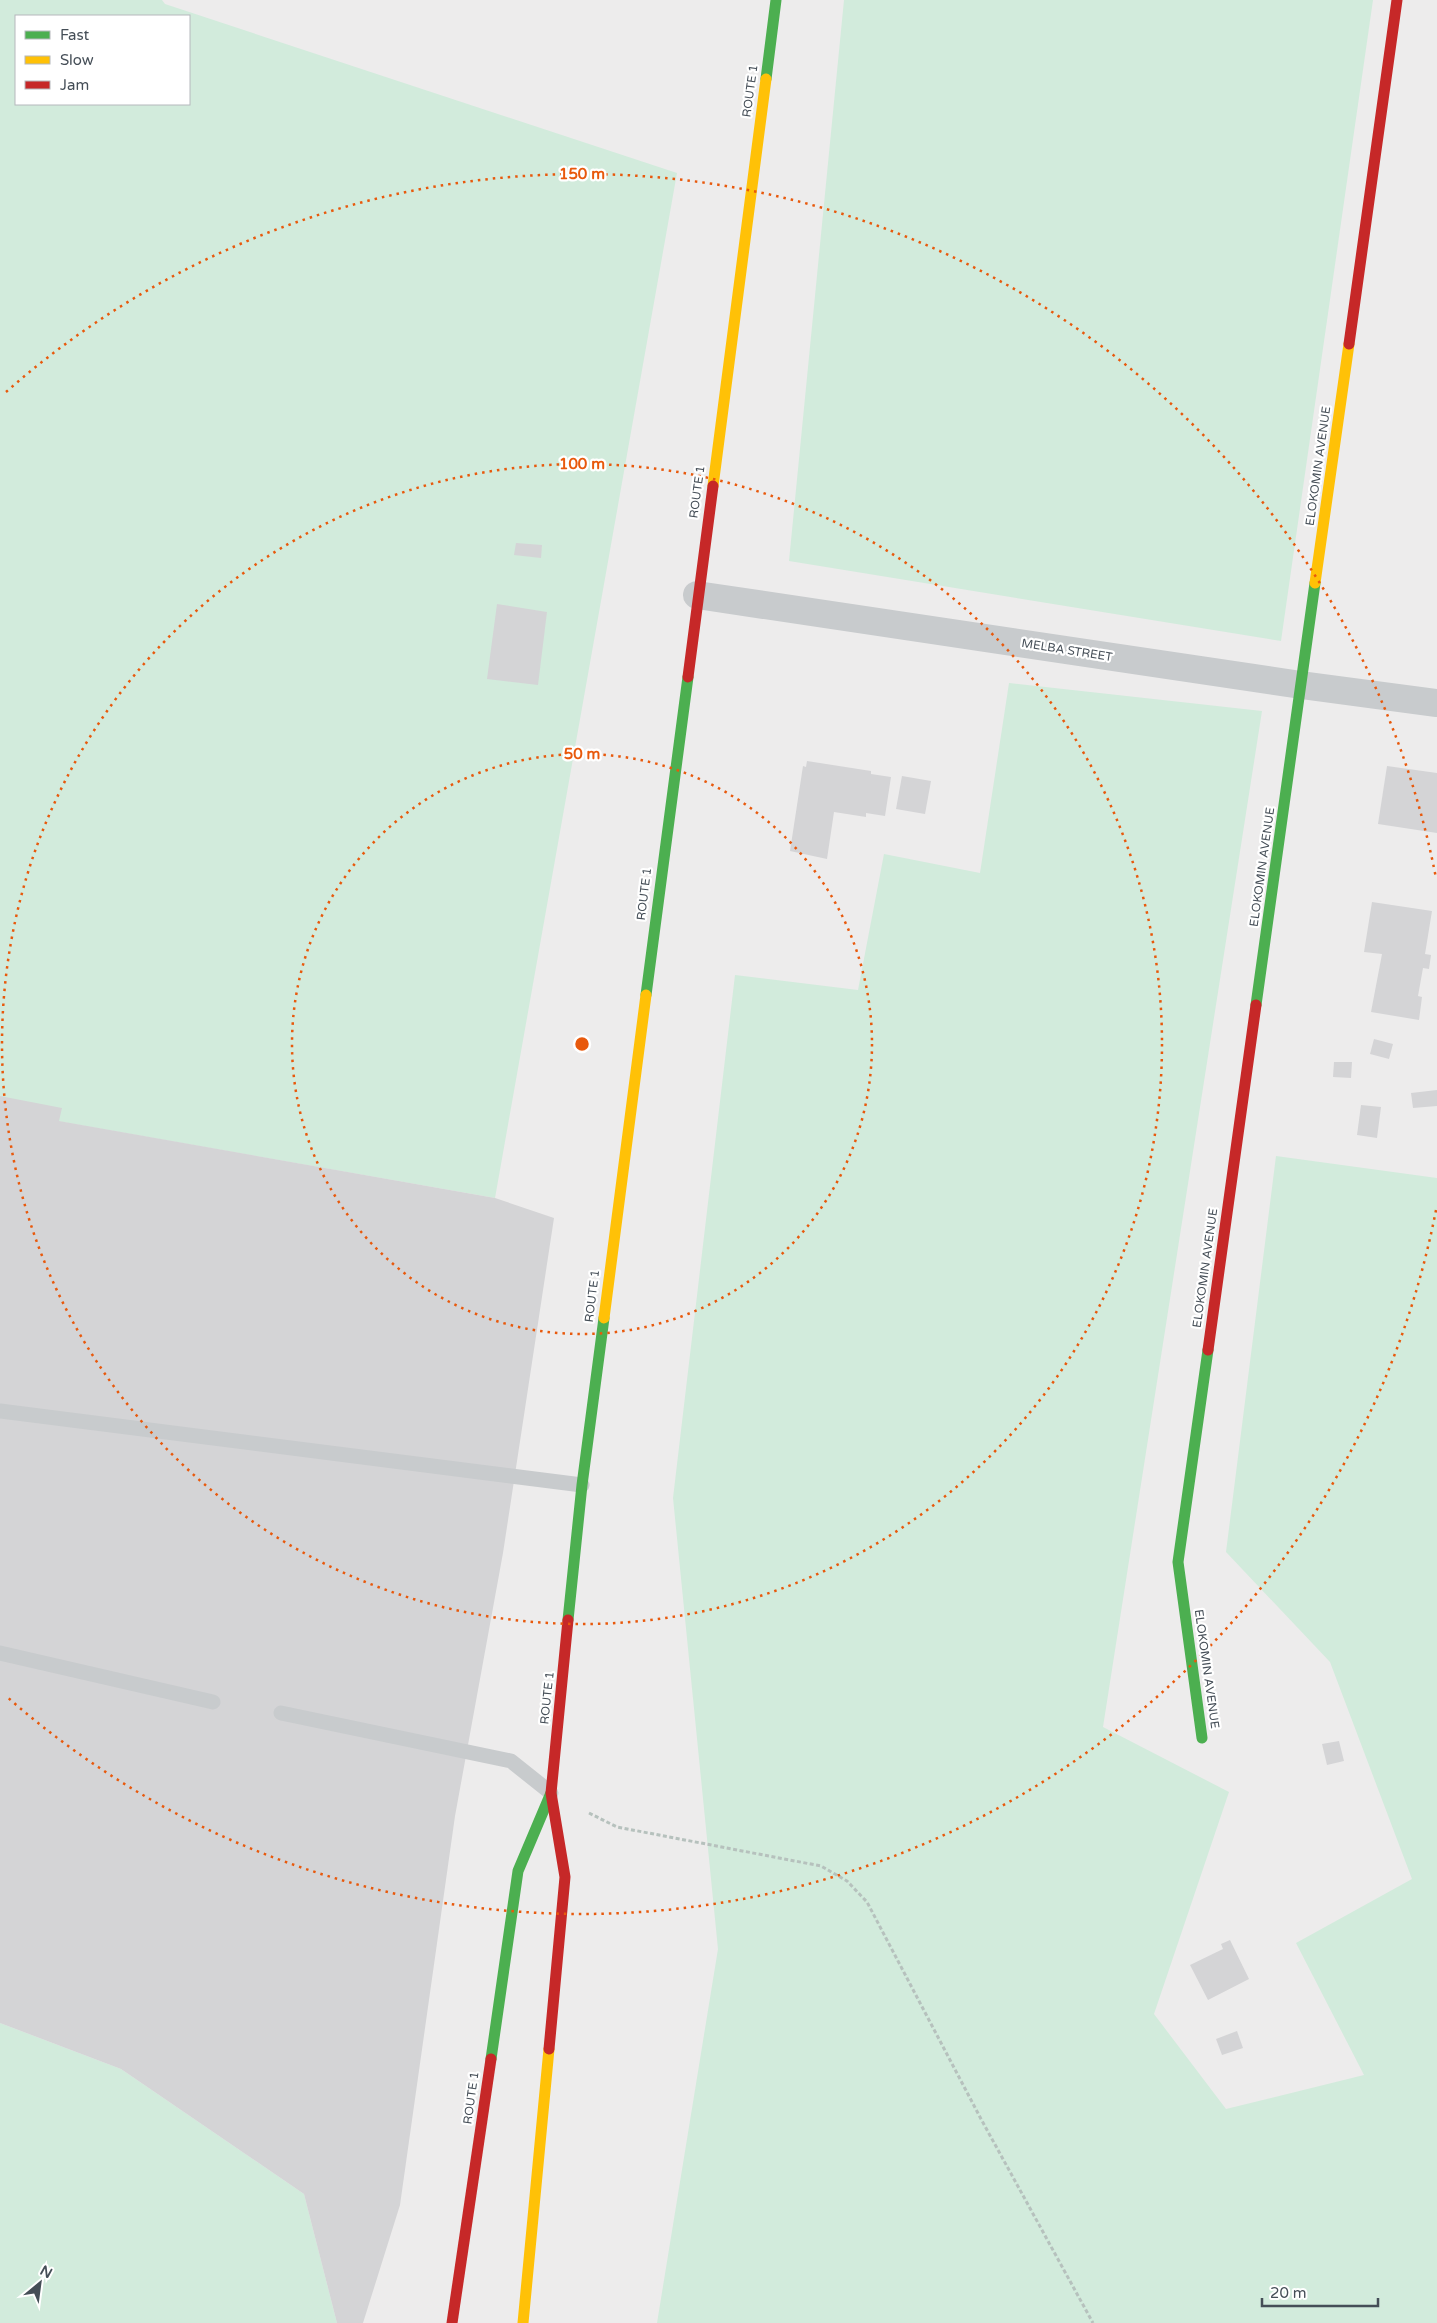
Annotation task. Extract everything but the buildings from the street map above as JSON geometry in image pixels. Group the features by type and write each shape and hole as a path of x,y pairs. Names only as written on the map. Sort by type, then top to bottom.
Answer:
{"main road":[{"name":"ROUTE 1","path":"523,2323 565,1877 551,1793 582,1485 776,0"},
{"name":"ELOKOMIN AVENUE","path":"1202,1738 1178,1562 1397,0"},
{"name":"ROUTE 1","path":"452,2323 518,1871 551,1793"}],"street":[{"name":"MELBA STREET","path":"697,594 1301,685 1437,703"}],"lane":[{"path":"0,1411 582,1485"},
{"path":"0,1653 213,1702"},
{"path":"281,1713 510,1761 551,1793"}],"path":[{"path":"551,1793 618,1827 821,1866 847,1881 867,1902 981,2119 1093,2323"}],"green space":[{"path":"0,0 162,0 165,4 677,173 495,1198 0,1111"},
{"path":"844,0 1373,0 1281,641 789,561"},
{"path":"1009,683 1262,711 1103,1727 1229,1792 1154,2014 1226,2109 1364,2075 1296,1943 1412,1879 1330,1662 1226,1552 1276,1156 1437,1178 1437,2323 657,2323 718,1949 673,1498 735,975 858,990 884,854 980,873"},
{"path":"0,2023 121,2069 304,2194 337,2323 0,2323"}],"traffic: fast":[{"path":"766,79 776,0"},
{"path":"1256,1005 1315,583"},
{"path":"646,995 688,677"},
{"path":"568,1620 582,1485 604,1318"},
{"path":"1202,1738 1178,1562 1208,1350"},
{"path":"491,2059 518,1871 551,1793"}],"traffic: slow":[{"path":"713,486 766,79"},
{"path":"1315,583 1349,344"},
{"path":"604,1318 646,995"},
{"path":"523,2323 549,2049"}],"traffic: jam":[{"path":"1349,344 1397,0"},
{"path":"688,677 713,486"},
{"path":"1208,1350 1256,1005"},
{"path":"549,2049 565,1877 551,1793 568,1620"},
{"path":"452,2323 491,2059"}]}
